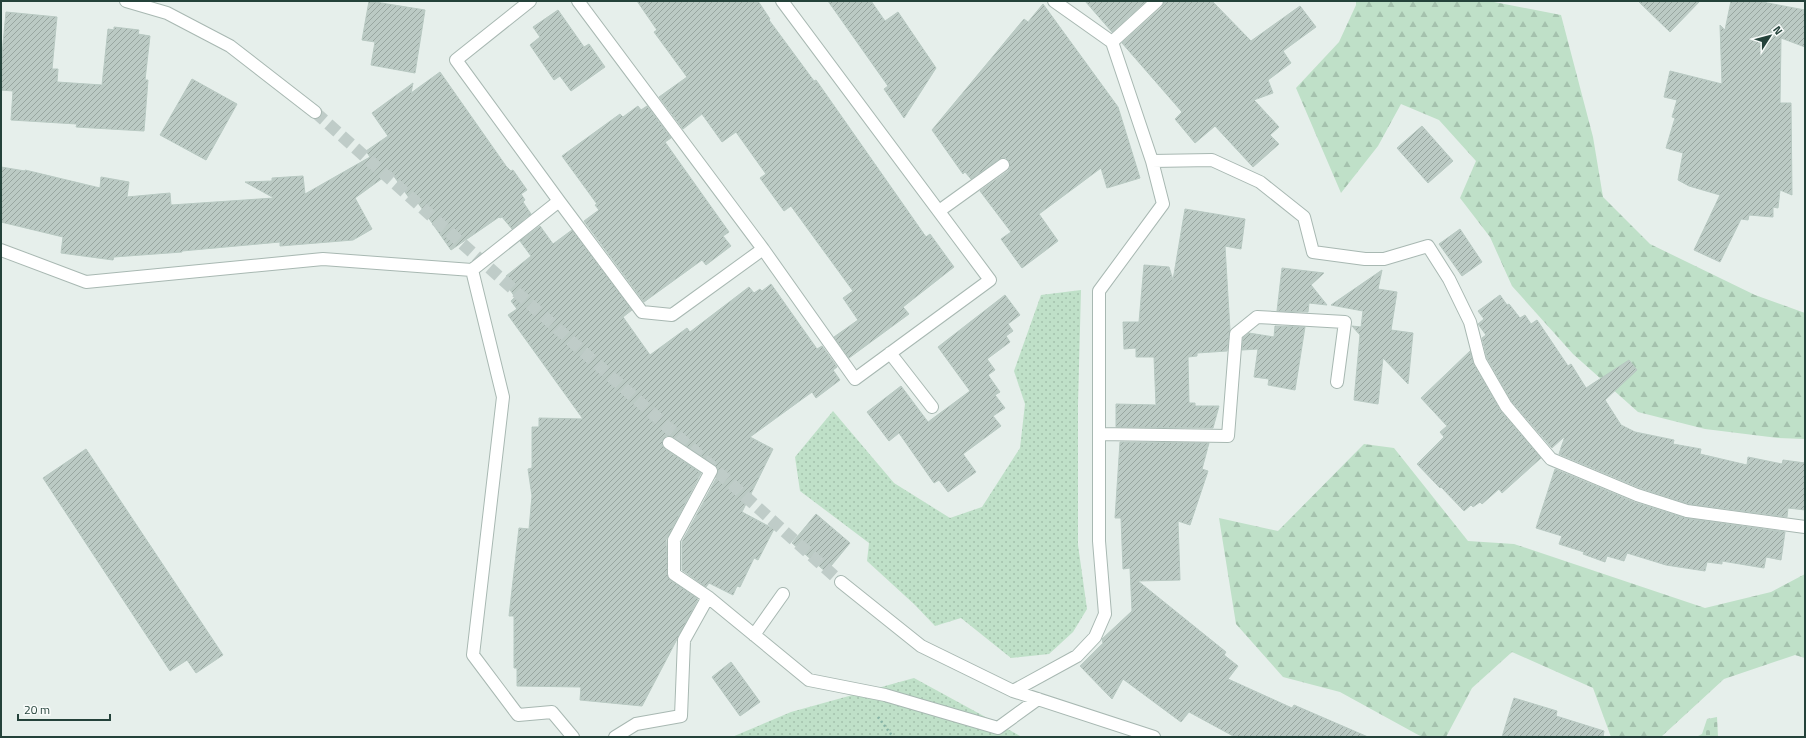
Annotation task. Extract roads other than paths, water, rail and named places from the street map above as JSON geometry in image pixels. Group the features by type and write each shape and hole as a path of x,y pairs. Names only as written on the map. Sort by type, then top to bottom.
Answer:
{"street":[{"path":"126,1 167,13 230,46 315,112"},
{"path":"530,1 456,60 642,312 672,315 763,249"},
{"path":"578,1 763,249 855,379 990,280 782,1"},
{"path":"1013,691 1077,656 1095,637 1106,614 1099,541 1099,292 1163,204 1152,161 1112,42 1054,1"},
{"path":"1112,42 1157,1"},
{"path":"1152,161 1212,160 1260,182 1304,217 1313,252 1384,259 1428,246 1449,279 1466,314 1480,361 1502,400 1551,459 1637,495 1687,511 1805,527"},
{"path":"939,211 1003,165"},
{"path":"1,250 86,282 323,259 472,270 559,201"},
{"path":"472,270 504,397 473,656 518,715 552,712 573,737"},
{"path":"1099,434 1228,436 1236,334 1257,317 1344,322 1337,382"},
{"path":"890,353 932,408"},
{"path":"669,443 711,471 674,540 674,574 708,597 809,680 885,695 998,728 1038,699"},
{"path":"841,582 921,646 1013,691 1154,737"},
{"path":"754,635 783,594"},
{"path":"615,737 636,724 681,716 684,640 708,597"}],"tunnel":[{"path":"315,112 841,582"}]}
